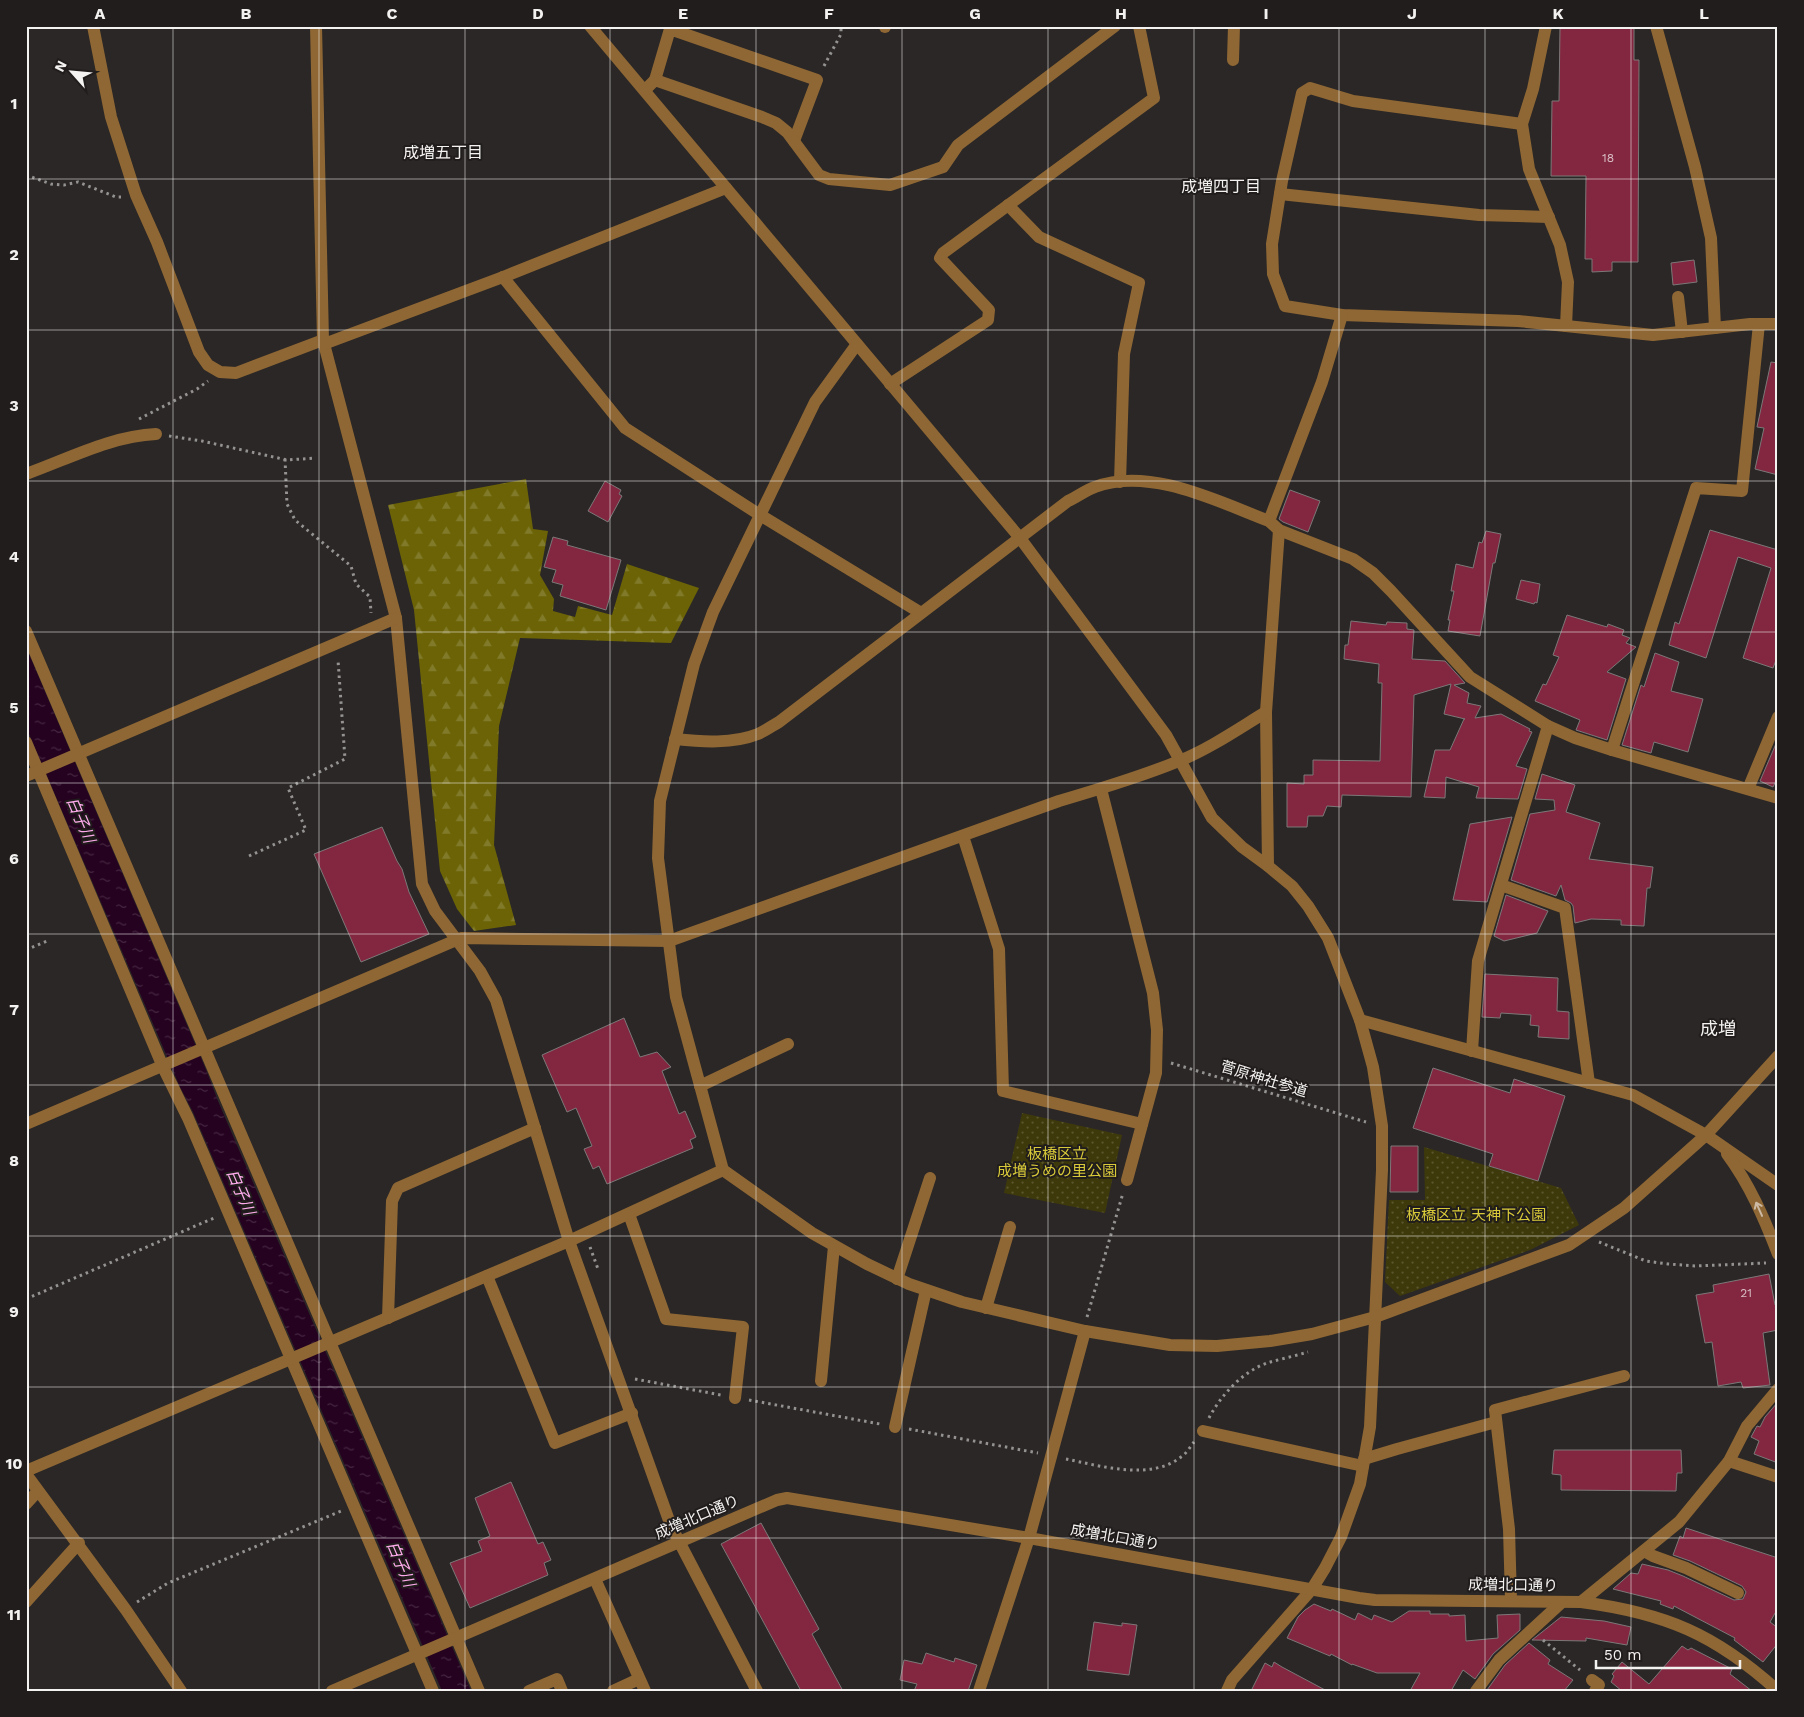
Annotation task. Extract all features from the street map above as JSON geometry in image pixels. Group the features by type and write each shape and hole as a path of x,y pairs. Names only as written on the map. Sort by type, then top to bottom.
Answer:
{"street":[{"path":"93,26 111,117 136,196 157,242 198,352 208,365 220,372 236,373 504,277 726,188"},
{"path":"316,26 323,342 396,618 422,884 434,911 480,971 496,1000 569,1241 671,1526 757,1691"},
{"path":"590,26 1020,538 1166,735 1212,818 1242,847 1292,886 1308,906 1328,938 1360,1020 1373,1066 1382,1126 1382,1170 1370,1427 1360,1484 1341,1537 1312,1589 1232,1680 1227,1691"},
{"path":"655,80 776,123 787,132 819,175 829,179 890,186 943,167 958,145 1115,26"},
{"path":"890,384 988,320 989,310 940,258 943,253 1154,98 1139,26"},
{"path":"1233,60 1234,26"},
{"path":"1546,26 1522,124 1529,169 1560,245 1568,282 1566,326"},
{"path":"1656,26 1695,167 1711,238 1715,328"},
{"path":"644,90 655,80 670,29 818,76 794,141"},
{"path":"1522,124 1353,101 1310,88 1302,93 1280,194 1272,244 1272,274 1285,306 1342,315 1518,321 1653,335 1759,324 1778,324"},
{"path":"1280,194 1479,215 1549,217"},
{"path":"1008,205 1039,237 1139,284 1124,354 1120,482"},
{"path":"504,277 625,428 760,515 921,613"},
{"path":"1678,297 1682,332"},
{"path":"1268,866 1266,712 1274,526 1322,382 1342,315"},
{"path":"1612,750 1696,488 1742,491 1759,324"},
{"path":"857,344 816,402 713,612 694,664 660,801 658,858 676,997 723,1170 788,1218 834,1246 898,1279 962,1302 1170,1345 1217,1346 1270,1341 1312,1334 1375,1317 1569,1245 1624,1208 1706,1135 1778,1056"},
{"path":"26,474 111,442 139,435 156,434"},
{"path":"675,739 692,741 738,740 760,734 779,722 1068,502 1095,486 1120,482 1150,482 1186,490 1352,559 1373,573 1470,677 1548,726 1575,738 1612,750 1778,798"},
{"path":"26,776 396,618"},
{"path":"26,631 80,753 454,1639 479,1691"},
{"path":"26,1124 461,938 669,941 963,836 1181,761 1231,734 1266,712"},
{"path":"1748,789 1778,717"},
{"path":"1472,1051 1478,961 1548,726"},
{"path":"26,742 228,1212 293,1358 353,1505 420,1653 433,1691"},
{"path":"1101,789 1154,993 1158,1030 1156,1073 1127,1180"},
{"path":"963,836 1000,949 1003,1091 1142,1124"},
{"path":"1501,885 1565,908 1589,1083"},
{"path":"1360,1020 1633,1095 1706,1135 1778,1185"},
{"path":"700,1086 788,1044"},
{"path":"388,1318 392,1201 398,1188 535,1128"},
{"path":"1721,1146 1742,1175 1759,1208 1773,1258"},
{"path":"181,1691 79,1543 26,1473 569,1241 723,1170"},
{"path":"898,1279 930,1178"},
{"path":"629,1214 666,1319 743,1327 735,1398"},
{"path":"986,1308 1010,1227"},
{"path":"821,1381 834,1246"},
{"path":"487,1276 555,1443 632,1414"},
{"path":"895,1427 926,1290"},
{"path":"984,1689 1029,1538 1085,1327"},
{"path":"1511,1600 1509,1529 1494,1410 1624,1376"},
{"path":"1582,1602 1679,1522 1729,1461 1747,1426 1778,1389"},
{"path":"1203,1431 1364,1463 1397,1449 1496,1422"},
{"path":"1729,1461 1778,1477"},
{"path":"26,1504 38,1490"},
{"name":"成増北口通り","path":"332,1691 777,1500 787,1498 1029,1538 1375,1600 1511,1600 1582,1602 1615,1606 1668,1620 1711,1640 1736,1656 1778,1690"},
{"path":"26,1602 79,1543"},
{"path":"1644,1551 1652,1556 1686,1568 1738,1593"},
{"path":"595,1579 642,1685 613,1691"},
{"path":"1476,1691 1499,1660 1562,1602"},
{"path":"529,1691 557,1679 562,1691"}],"path":[{"path":"818,76 841,34 841,26"},
{"path":"26,175 51,184 64,185 78,182 116,197 136,196"},
{"path":"135,421 197,389 220,372"},
{"path":"156,434 202,441 285,459 316,458"},
{"path":"285,459 287,504 295,520 351,566 356,584 370,597 372,628"},
{"path":"249,856 306,830 288,788 345,759 337,643"},
{"path":"26,950 48,941"},
{"name":"菅原神社参道","path":"1156,1058 1366,1122"},
{"path":"1085,1327 1127,1180"},
{"path":"26,1299 228,1212"},
{"path":"1599,1242 1646,1261 1668,1264 1725,1266 1773,1258"},
{"path":"635,1379 1108,1468 1134,1470 1160,1467 1182,1457 1203,1431 1214,1409 1232,1387 1249,1372 1266,1364 1314,1350"},
{"path":"126,1610 168,1583 353,1505"},
{"path":"1539,1636 1594,1686"}],"green space":[{"path":"526,479 533,529 548,531 540,575 554,599 553,611 575,617 578,606 612,615 627,564 699,588 671,643 520,638 499,726 494,845 516,925 474,931 457,909 440,871 414,610 388,505"},
{"name":"板橋区立 成増うめの里公園","path":"1022,1113 1122,1135 1105,1213 1004,1193"},
{"name":"板橋区立 天神下公園","path":"1424,1147 1561,1188 1579,1225 1530,1250 1400,1296 1385,1282 1389,1200 1425,1200"}],"water":[{"name":"白子川","path":"26,647 471,1691 442,1691 26,727"}],"building":[{"path":"1560,26 1634,26 1634,60 1639,60 1638,262 1612,262 1612,271 1592,272 1592,259 1585,259 1586,176 1551,176 1552,101 1559,101"},
{"path":"1694,260 1697,282 1673,285 1671,263"},
{"path":"1771,362 1778,363 1778,475 1755,469 1764,428 1757,427"},
{"path":"605,481 621,490 619,494 622,496 608,522 588,511"},
{"path":"1290,490 1320,501 1308,532 1279,519"},
{"path":"1710,530 1778,550 1778,655 1773,668 1743,658 1771,568 1738,557 1706,658 1669,645 1675,622 1679,624"},
{"path":"1486,531 1501,534 1495,563 1493,563 1480,636 1448,631 1450,620 1448,620 1454,591 1451,591 1456,564 1473,568 1479,542 1482,543"},
{"path":"553,537 568,541 567,545 621,560 606,610 560,596 563,585 552,582 556,570 544,567"},
{"path":"1521,580 1540,584 1537,603 1535,602 1534,604 1516,599"},
{"path":"1567,615 1607,627 1608,624 1624,630 1622,635 1630,638 1626,643 1636,647 1607,672 1626,679 1607,740 1576,730 1580,720 1535,701 1543,684 1546,685 1559,657 1553,655"},
{"path":"1351,621 1386,625 1387,622 1407,623 1407,629 1414,630 1412,659 1445,661 1465,683 1454,685 1469,693 1467,703 1481,706 1475,718 1501,714 1530,729 1529,731 1532,732 1516,766 1527,769 1518,799 1476,798 1479,787 1446,777 1445,798 1424,797 1435,750 1450,750 1465,719 1444,714 1451,684 1414,695 1411,797 1342,795 1341,807 1327,806 1323,816 1308,816 1307,827 1287,827 1287,783 1304,784 1304,775 1313,775 1313,760 1380,761 1382,683 1378,683 1379,664 1344,659 1345,645 1348,645"},
{"path":"1655,653 1679,662 1671,691 1703,699 1688,752 1654,742 1651,753 1622,745 1641,685 1644,687"},
{"path":"1778,739 1778,777 1773,787 1760,781"},
{"path":"1542,774 1575,785 1566,812 1600,823 1589,859 1653,867 1650,888 1647,888 1644,926 1621,925 1621,920 1591,919 1575,923 1573,906 1565,900 1561,885 1556,896 1511,880 1530,814 1555,810 1554,800 1535,799"},
{"path":"1512,817 1487,902 1453,900 1470,824"},
{"path":"382,827 429,934 361,962 314,854"},
{"path":"1506,895 1548,911 1537,933 1504,941 1494,936"},
{"path":"1485,974 1558,978 1557,1011 1569,1012 1569,1039 1538,1037 1539,1026 1530,1025 1531,1015 1501,1013 1500,1018 1482,1017"},
{"path":"624,1018 640,1057 657,1052 671,1067 662,1071 679,1114 685,1111 696,1137 690,1140 693,1148 607,1184 599,1166 593,1169 584,1149 592,1146 576,1108 567,1112 542,1055"},
{"path":"1433,1068 1510,1093 1514,1079 1565,1096 1538,1181 1489,1166 1493,1154 1413,1128"},
{"path":"1391,1146 1418,1146 1418,1192 1390,1192"},
{"path":"1769,1274 1775,1305 1778,1305 1778,1330 1763,1333 1770,1385 1743,1388 1741,1382 1718,1386 1712,1342 1705,1343 1696,1295 1714,1292 1713,1285"},
{"path":"1778,1402 1778,1463 1754,1454 1759,1441 1751,1437 1757,1426 1760,1427 1765,1417"},
{"path":"1554,1450 1681,1450 1682,1473 1677,1473 1676,1491 1561,1490 1561,1475 1552,1474"},
{"path":"511,1482 538,1544 543,1542 551,1560 544,1563 548,1575 470,1608 450,1563 482,1551 478,1541 490,1536 475,1498"},
{"path":"761,1523 819,1629 812,1634 843,1691 801,1691 721,1544"},
{"path":"1686,1528 1778,1558 1778,1608 1770,1622 1778,1628 1778,1643 1763,1662 1734,1640 1735,1638 1674,1606 1673,1609 1660,1604 1661,1601 1613,1589 1631,1573 1638,1574 1642,1564 1668,1570 1734,1600 1743,1599 1746,1592 1742,1586 1673,1555 1680,1536 1683,1538"},
{"path":"1314,1604 1331,1611 1332,1609 1355,1620 1358,1613 1372,1620 1374,1615 1392,1622 1409,1611 1430,1611 1430,1614 1449,1614 1449,1616 1465,1615 1466,1641 1498,1638 1497,1615 1520,1614 1520,1630 1493,1654 1475,1679 1463,1670 1451,1691 1410,1691 1420,1673 1377,1673 1352,1665 1331,1654 1330,1656 1287,1638 1298,1617"},
{"path":"1561,1617 1604,1621 1631,1627 1627,1645 1586,1638 1586,1641 1532,1640"},
{"path":"1094,1622 1122,1626 1122,1623 1137,1625 1129,1675 1087,1670"},
{"path":"1529,1643 1550,1660 1548,1664 1573,1680 1564,1691 1487,1690 1505,1665"},
{"path":"1682,1646 1688,1650 1691,1648 1732,1669 1730,1674 1752,1691 1622,1691 1611,1682 1614,1676 1612,1674 1622,1662 1649,1684"},
{"path":"926,1653 954,1662 955,1658 977,1665 968,1691 914,1691 917,1684 900,1680 904,1660 922,1664"},
{"path":"1274,1662 1327,1691 1251,1691 1265,1663 1272,1667"}],"district":[{"name":"成増五丁目","path":"443,152"},
{"name":"成増四丁目","path":"1221,186"},
{"name":"成増","path":"1718,1028"}]}
